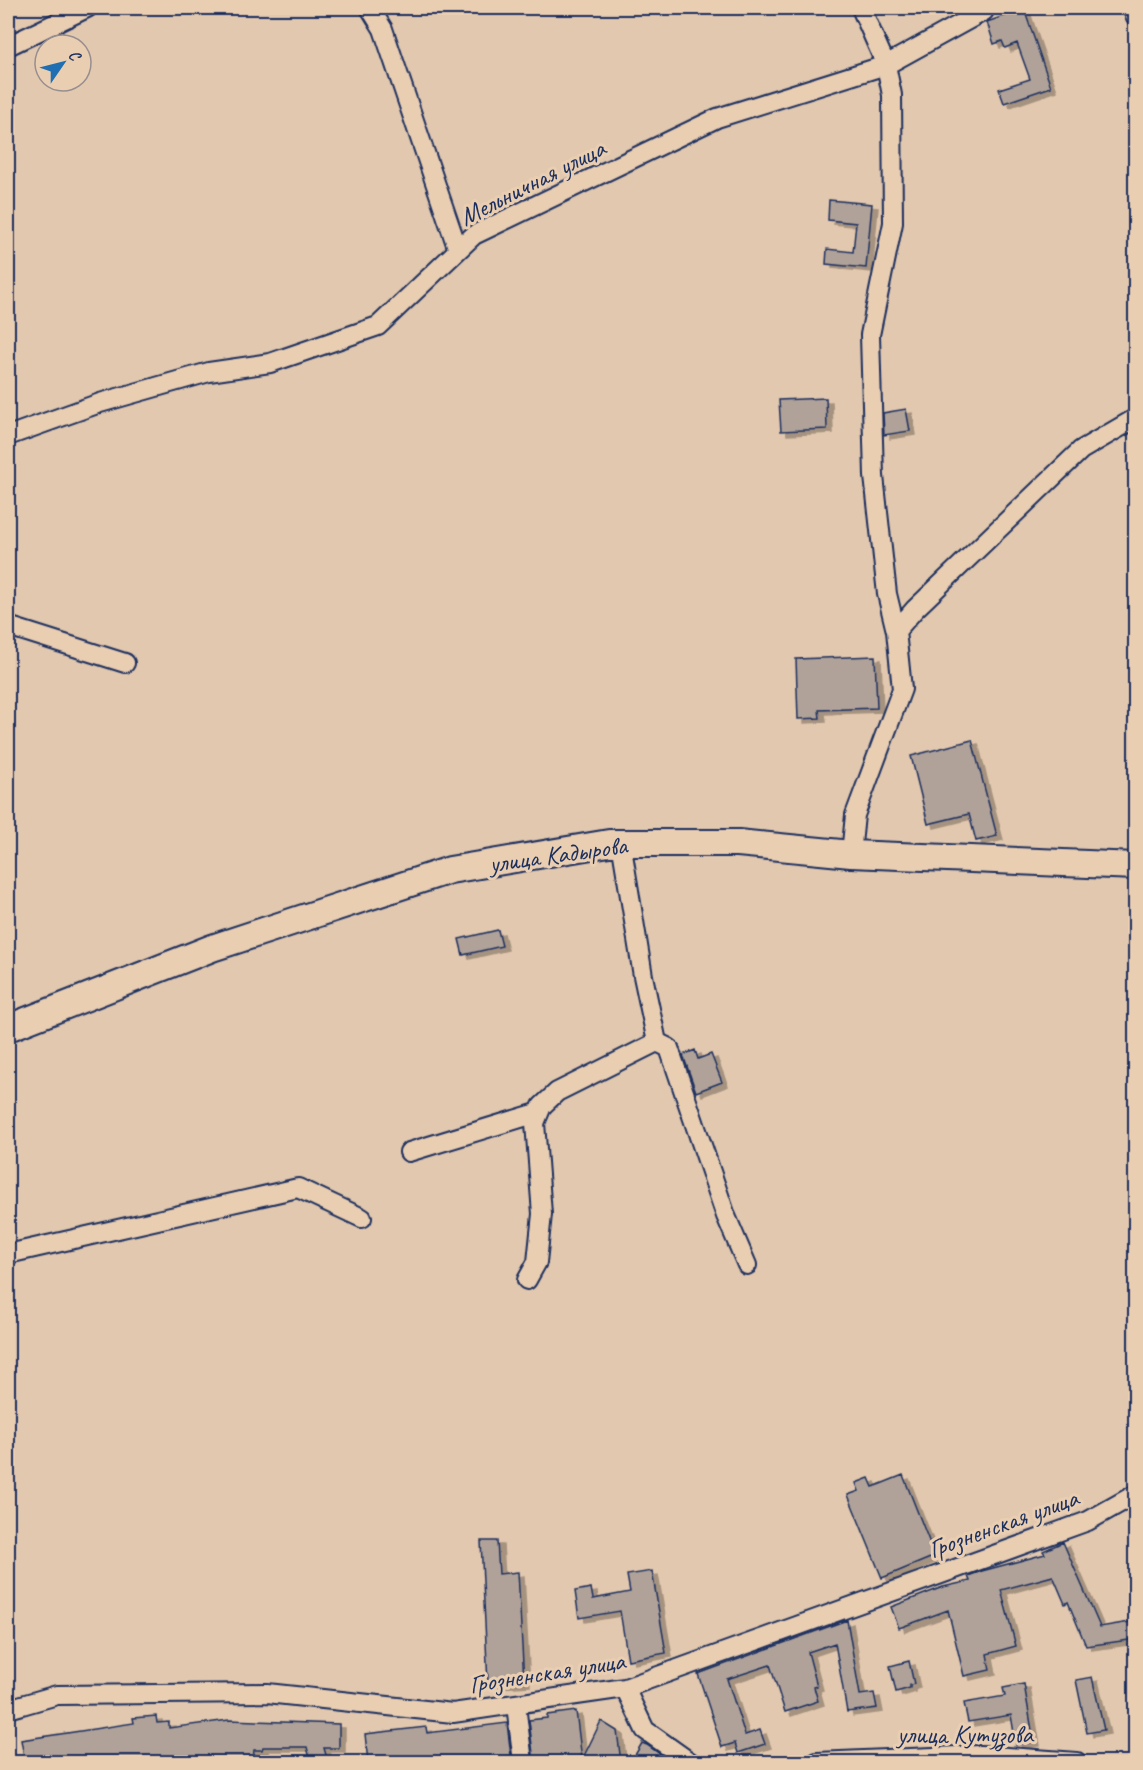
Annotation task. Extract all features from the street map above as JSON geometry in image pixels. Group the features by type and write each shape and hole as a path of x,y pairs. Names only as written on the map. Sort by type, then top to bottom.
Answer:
{"street":[{"path":"8,46 87,8"},
{"path":"370,8 383,29 458,250"},
{"path":"851,854 855,815 902,689 896,631 887,594 874,476 870,335 893,223 892,95 886,65 861,8"},
{"path":"1132,8 1136,16"},
{"name":"Мельничная улица","path":"8,436 100,403 208,372 270,363 378,326 474,235 717,118 886,65 987,9"},
{"path":"896,631 915,609 1081,450 1136,418"},
{"path":"8,626 125,663"},
{"path":"621,842 643,976 657,1042"},
{"name":"улица Кадырова","path":"8,1028 212,948 450,870 609,843 738,843 851,854 1136,866"},
{"path":"527,1280 537,1262 542,1214 535,1123 537,1113 557,1092 657,1042"},
{"path":"657,1042 669,1048 726,1216 747,1264"},
{"path":"409,1152 537,1113"},
{"path":"8,1254 298,1188 362,1218"},
{"name":"Грозненская улица","path":"8,1709 57,1695 267,1693 453,1713 626,1688 1088,1521 1136,1494"},
{"path":"626,1688 645,1730 690,1762"},
{"path":"516,1705 523,1762"},
{"name":"улица Кутузова","path":"816,1762 980,1755 1077,1762"}],"building":[{"path":"1024,9 1051,87 1004,103 999,89 1030,79 1017,43 1005,48 1002,41 994,44 987,22"},
{"path":"829,200 872,204 866,268 826,264 827,249 853,252 856,223 828,220"},
{"path":"826,398 827,429 781,431 779,400"},
{"path":"906,409 910,431 884,435 883,413"},
{"path":"875,656 877,708 819,710 820,718 798,719 796,659"},
{"path":"972,740 997,836 976,841 969,814 928,824 911,756"},
{"path":"498,930 502,946 463,955 459,939"},
{"path":"695,1050 698,1059 711,1054 722,1082 696,1092 683,1055"},
{"path":"903,1475 935,1556 882,1578 848,1495 859,1491 856,1483 869,1478 873,1487"},
{"path":"481,1541 497,1541 499,1574 518,1572 524,1682 488,1684"},
{"path":"1063,1542 1100,1627 1136,1621 1136,1639 1086,1646 1068,1602 1065,1604 1053,1576 1001,1590 1016,1646 987,1654 990,1670 964,1676 948,1610 899,1628 891,1607 943,1587 970,1581 968,1576 982,1571 1045,1554 1043,1551"},
{"path":"652,1571 666,1653 628,1660 620,1611 579,1618 575,1591 591,1588 593,1599 630,1592 627,1575"},
{"path":"847,1620 860,1695 874,1693 877,1708 847,1712 835,1643 808,1652 817,1686 814,1687 818,1701 785,1712 770,1665 727,1679 745,1735 760,1730 765,1744 738,1753 735,1743 722,1747 698,1674"},
{"path":"909,1661 914,1684 910,1685 910,1688 896,1692 890,1666"},
{"path":"1092,1677 1104,1730 1087,1733 1076,1680"},
{"path":"1024,1684 1034,1742 1016,1745 1011,1715 968,1722 964,1703 1005,1696 1003,1688"},
{"path":"576,1711 582,1760 601,1721 617,1731 621,1762 534,1762 529,1720"},
{"path":"156,1716 157,1723 169,1722 169,1728 229,1720 339,1724 339,1748 324,1748 328,1762 311,1762 307,1747 263,1747 262,1750 254,1750 253,1762 224,1762 224,1757 175,1762 25,1762 21,1740 134,1723 133,1718"},
{"path":"507,1723 511,1756 472,1762 368,1762 365,1734 426,1727 427,1733"},
{"path":"642,1743 647,1745 671,1762 631,1762"}]}
